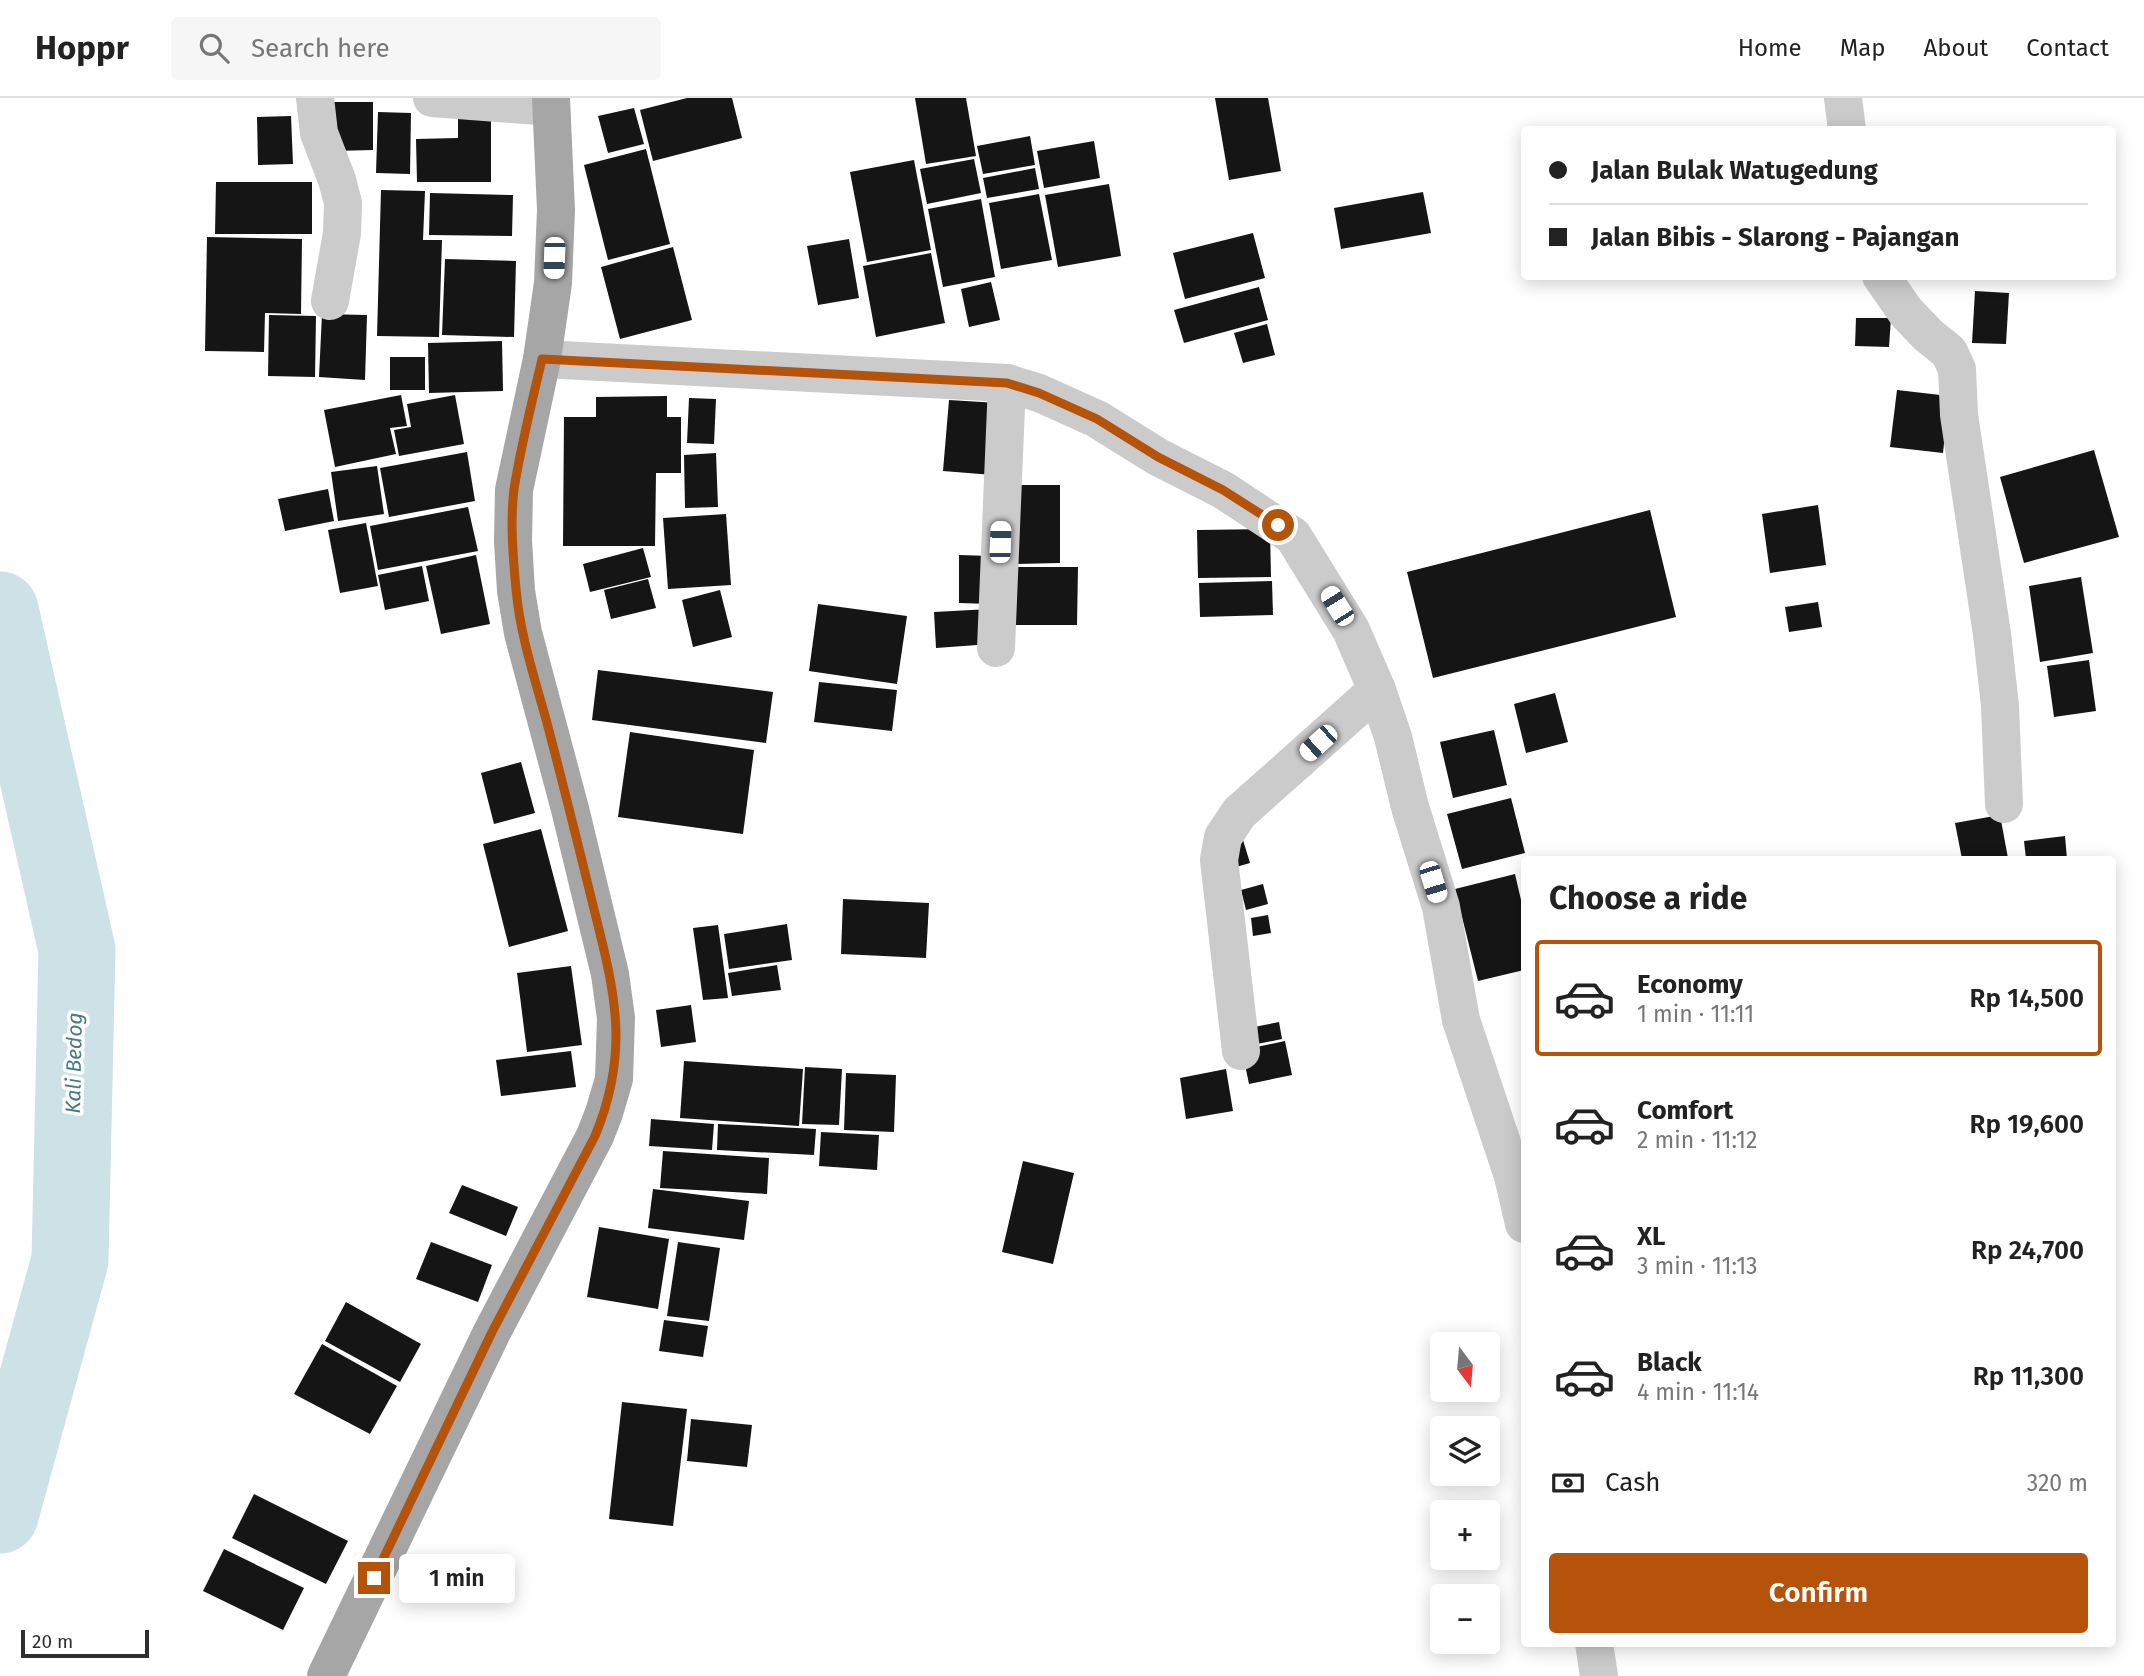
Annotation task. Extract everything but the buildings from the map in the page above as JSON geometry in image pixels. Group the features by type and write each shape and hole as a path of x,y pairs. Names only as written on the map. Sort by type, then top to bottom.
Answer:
{"main road":[{"path":"326,1676 492,1332 595,1136 614,1079 616,1018 610,974 523,633 516,591 514,490 542,359 552,283 556,210 551,103"}],"street":[{"path":"315,98 319,133 338,180 342,203 342,233 330,301"},
{"path":"432,98 551,103"},
{"path":"1843,98 1846,126"},
{"path":"1884,280 1906,312 1927,335 1949,352 1957,369 1961,427 2000,706 2004,804"},
{"path":"542,359 1007,383 1039,393 1097,419 1158,457 1223,490 1293,536 1351,630 1377,690 1441,907 1461,1020 1513,1176 1521,1211"},
{"path":"996,648 1007,383"},
{"path":"1241,1051 1220,876 1220,845 1240,813 1377,690"},
{"path":"1595,1647 1599,1676"}],"waterway":[{"name":"Kali Bedog","path":"0,610 77,950 70,1260 0,1515"}],"route":[{"path":"374,1578 492,1332 595,1136 614,1079 616,1018 610,974 523,633 516,591 514,490 542,359 1007,383 1039,393 1097,419 1158,457 1223,490 1278,525"}]}
